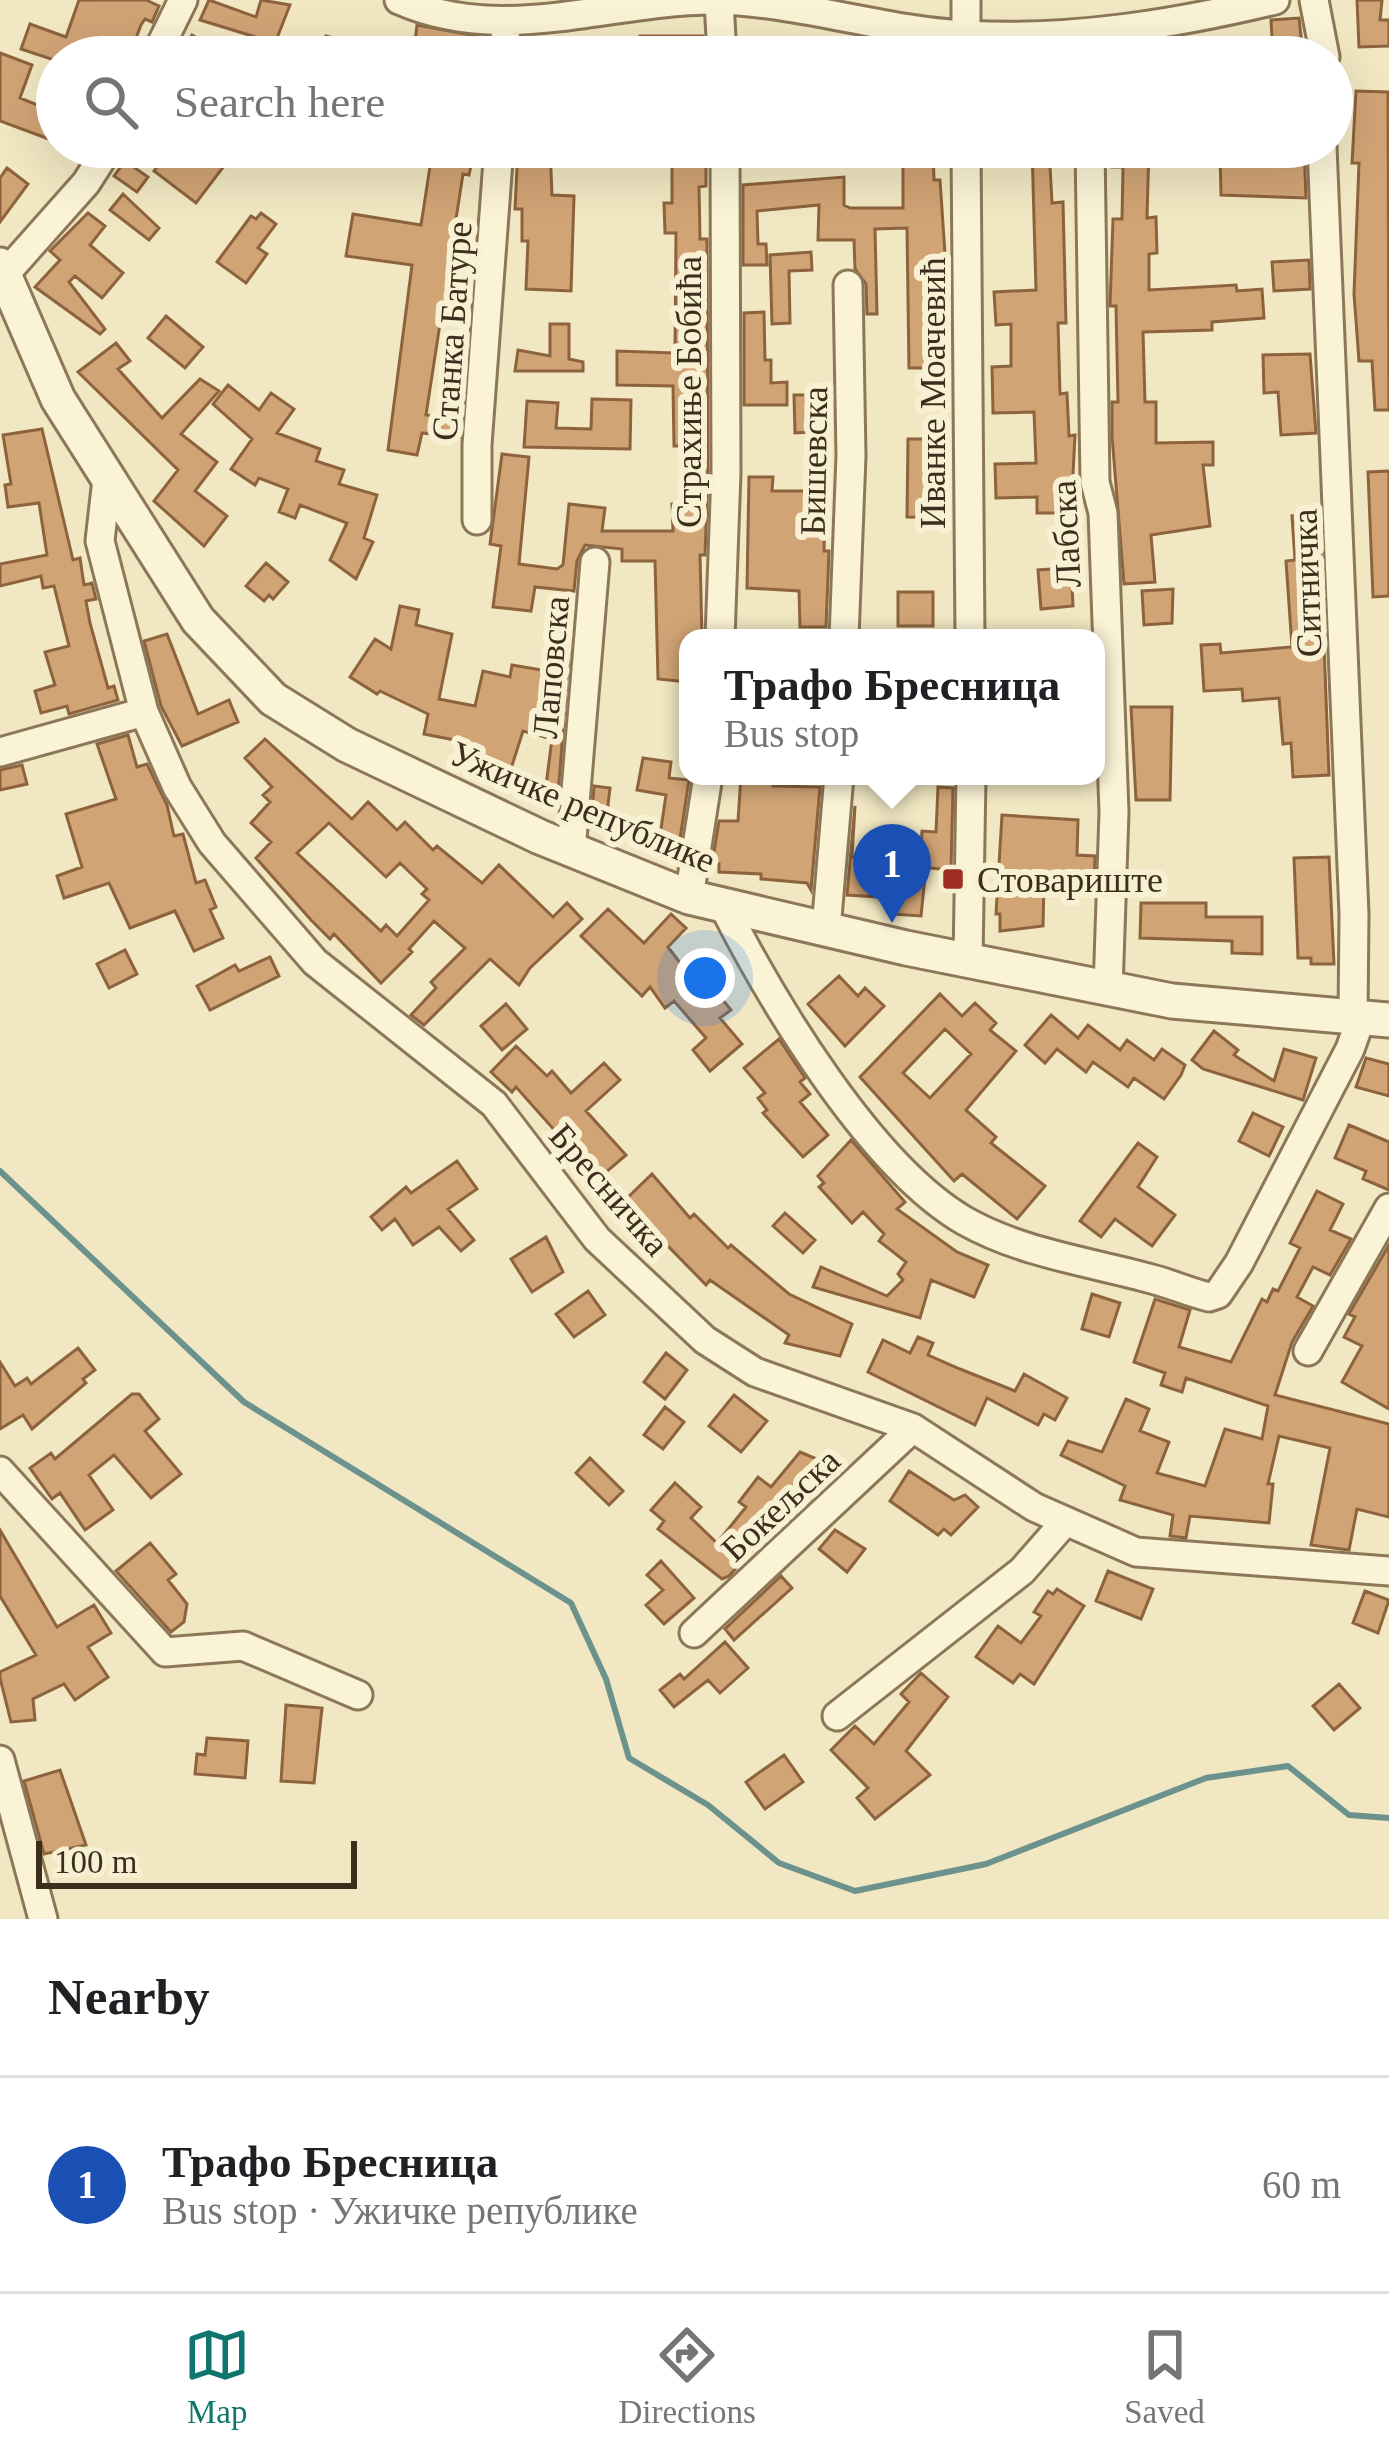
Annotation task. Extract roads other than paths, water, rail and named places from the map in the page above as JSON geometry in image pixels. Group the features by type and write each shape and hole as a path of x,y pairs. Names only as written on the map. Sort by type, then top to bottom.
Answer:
{"street":[{"path":"165,36 182,0"},
{"path":"399,0 454,17 506,23 623,3 719,0 912,36"},
{"path":"719,0 721,36"},
{"path":"966,0 966,36"},
{"path":"1120,36 1275,0"},
{"path":"1314,0 1321,36"},
{"path":"505,36 506,23"},
{"path":"3,269 96,168"},
{"name":"Станка Батуре","path":"477,520 477,445 498,168"},
{"name":"Страхиње Бобића","path":"720,629 726,472 725,168"},
{"name":"Иванке Моачевић","path":"966,168 970,629"},
{"name":"Лабска","path":"1090,168 1095,492 1103,513 1114,812 1108,990"},
{"name":"Ситничка","path":"1323,168 1354,914 1367,1018"},
{"name":"Ужичке републике","path":"3,269 58,399 213,641 281,705 347,745 572,851 689,897 1108,990 1215,1008 1367,1018"},
{"name":"Бишевска","path":"844,629 851,456 848,285"},
{"name":"Бресничка","path":"107,479 100,541 144,712 190,810 272,918 315,962 372,1002 494,1104 560,1195 626,1268 739,1364 913,1428 1064,1522 1152,1556 1389,1571"},
{"name":"Лаповска","path":"572,851 595,562"},
{"path":"0,752 144,712"},
{"path":"689,897 707,785"},
{"path":"826,929 838,785"},
{"path":"968,961 970,785"},
{"path":"723,905 834,1087 891,1162 933,1198 968,1222 1048,1254 1209,1297 1218,1294 1255,1233 1367,1018"},
{"path":"1308,1351 1389,1208"},
{"name":"Бокељска","path":"694,1633 913,1428"},
{"path":"0,1471 165,1652 243,1646 358,1695"},
{"path":"837,1716 1022,1571 1064,1522"},
{"path":"0,1760 44,1919"}],"waterway":[{"path":"0,1171 244,1402 571,1603 606,1679 629,1758 708,1805 779,1863 855,1891 986,1864 1206,1778 1288,1766 1349,1815 1389,1818"}],"place":[{"name":"Стовариште","path":"953,879"},
{"name":"Трафо Бресница","path":"892,923"}]}
